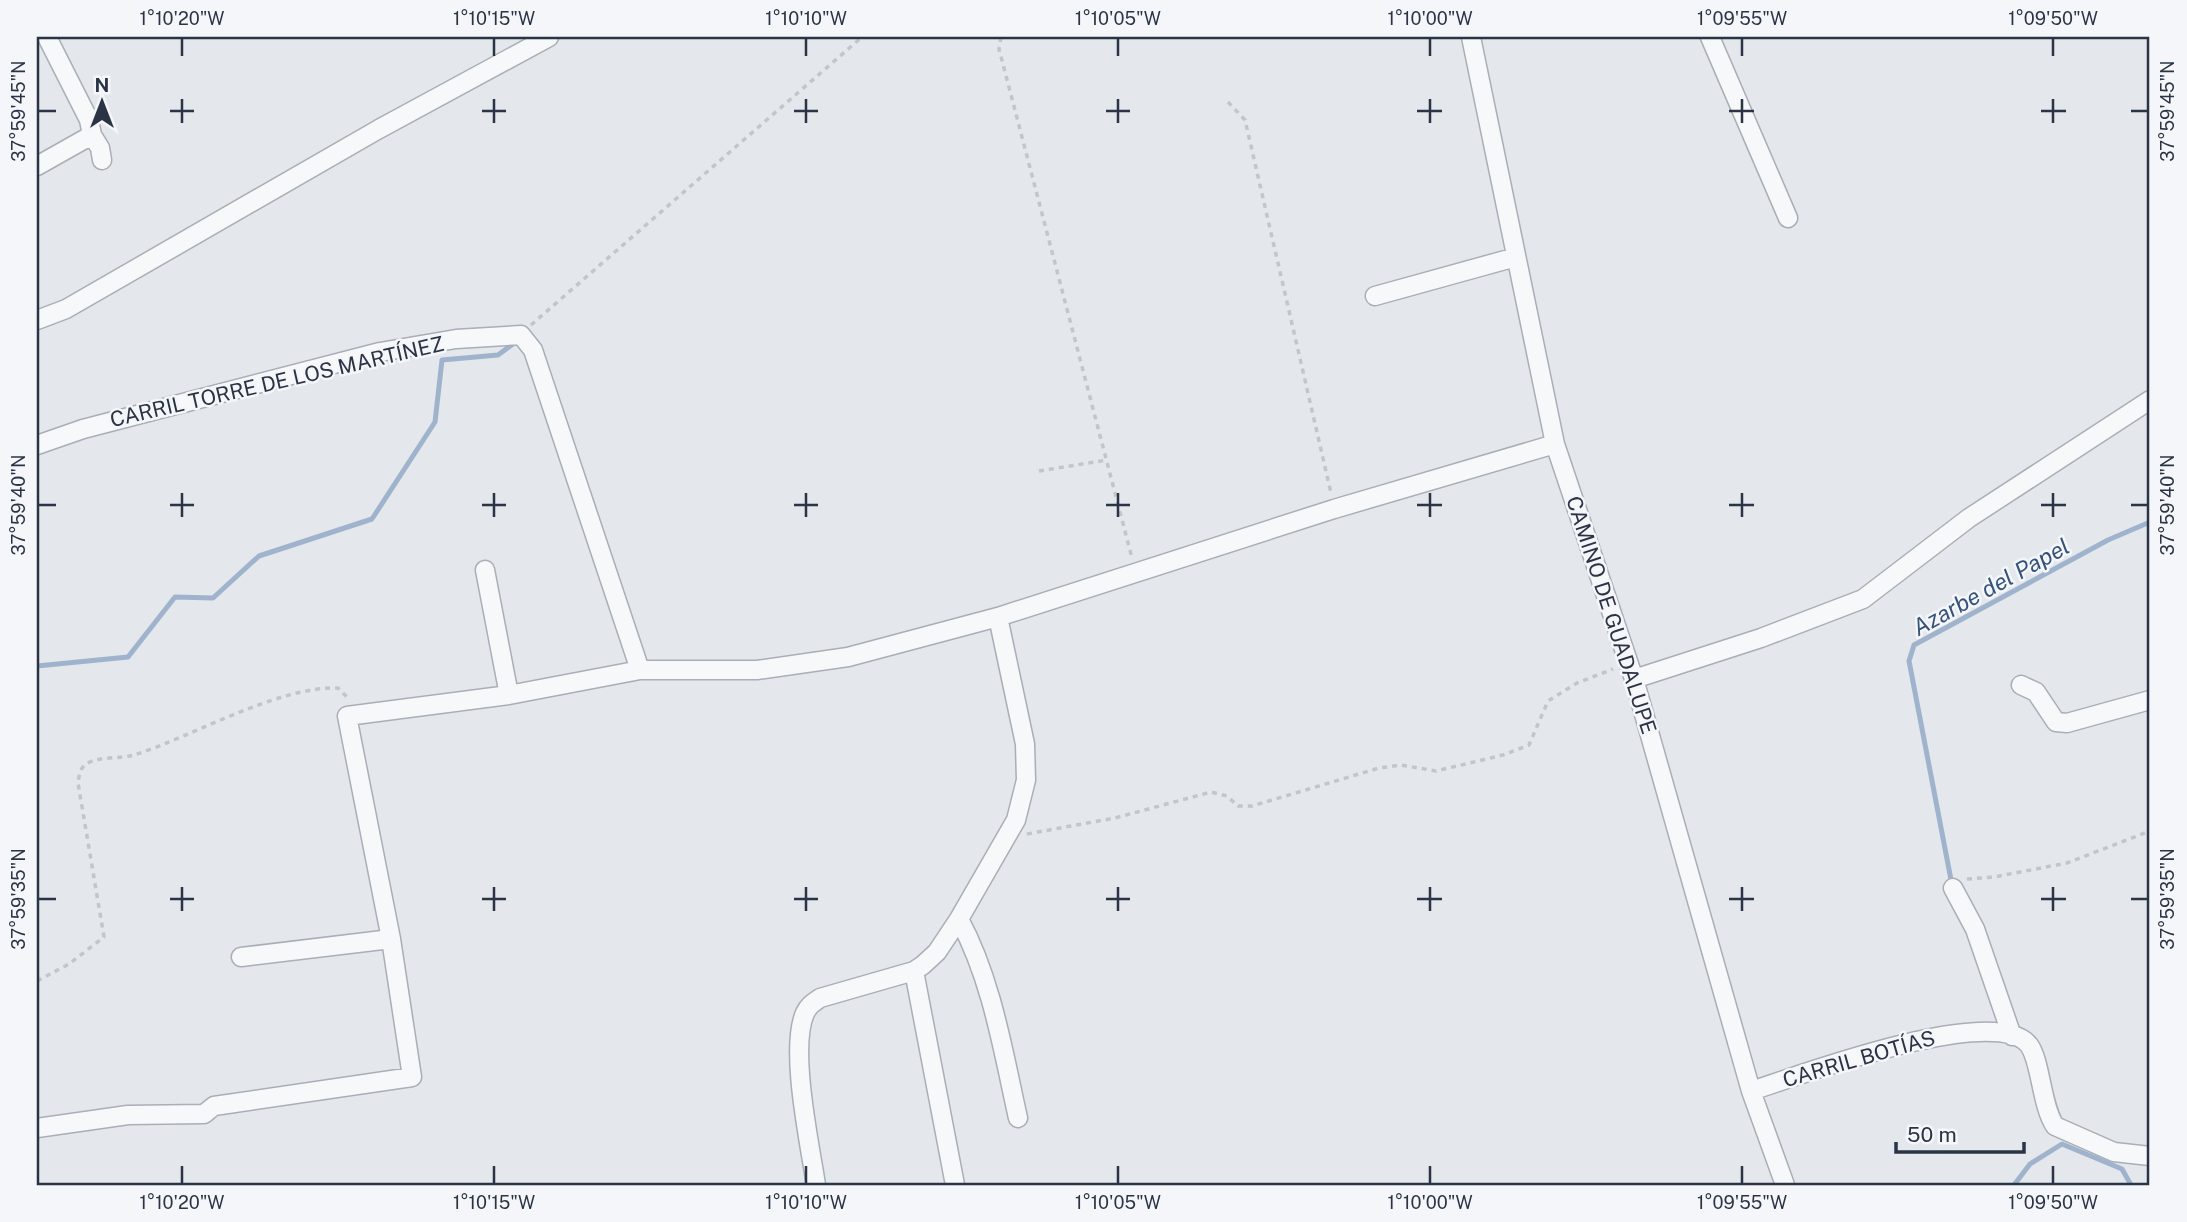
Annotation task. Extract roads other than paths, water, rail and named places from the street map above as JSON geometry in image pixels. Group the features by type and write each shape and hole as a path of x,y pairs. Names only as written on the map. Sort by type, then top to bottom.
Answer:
{"street":[{"path":"47,37 89,120 102,160"},
{"path":"37,320 66,309 379,129 549,37"},
{"name":"CAMINO DE GUADALUPE","path":"1471,37 1555,444 1631,671 1751,1091 1785,1185"},
{"path":"1710,37 1788,218"},
{"path":"37,166 92,135"},
{"path":"1375,296 1516,257"},
{"name":"CARRIL TORRE DE LOS MARTÍNEZ","path":"37,445 83,429 380,352 456,339 521,335 533,350 640,670"},
{"path":"1631,671 1761,638 1863,599 1969,518 2150,400"},
{"path":"37,1128 128,1115 204,1114 214,1106 412,1077 391,939 347,716 509,695 640,670 704,672 819,664 998,617 1334,509 1555,444"},
{"path":"485,570 509,695"},
{"path":"816,1185 801,1072 800,1041 805,1013 810,1004 820,998 914,971 937,951 959,919 1006,837 1024,799 1025,744 998,617"},
{"path":"2021,685 2036,692 2056,722 2067,723 2150,700"},
{"path":"1953,888 1975,929 2012,1035 2030,1046 2055,1126 2113,1152 2150,1156"},
{"path":"959,919 973,944 986,984 1018,1118"},
{"path":"241,957 391,939"},
{"path":"914,971 955,1185"},
{"name":"CARRIL BOTÍAS","path":"1751,1091 1915,1040 1946,1034 2012,1035"}],"waterway":[{"path":"37,666 128,657 175,597 213,598 259,556 372,519 435,422 442,360 498,355 517,341"},
{"name":"Azarbe del Papel","path":"1952,885 1909,661 1914,645 2108,540 2150,522"},
{"path":"2014,1185 2030,1164 2062,1144 2122,1169 2131,1185"}]}
